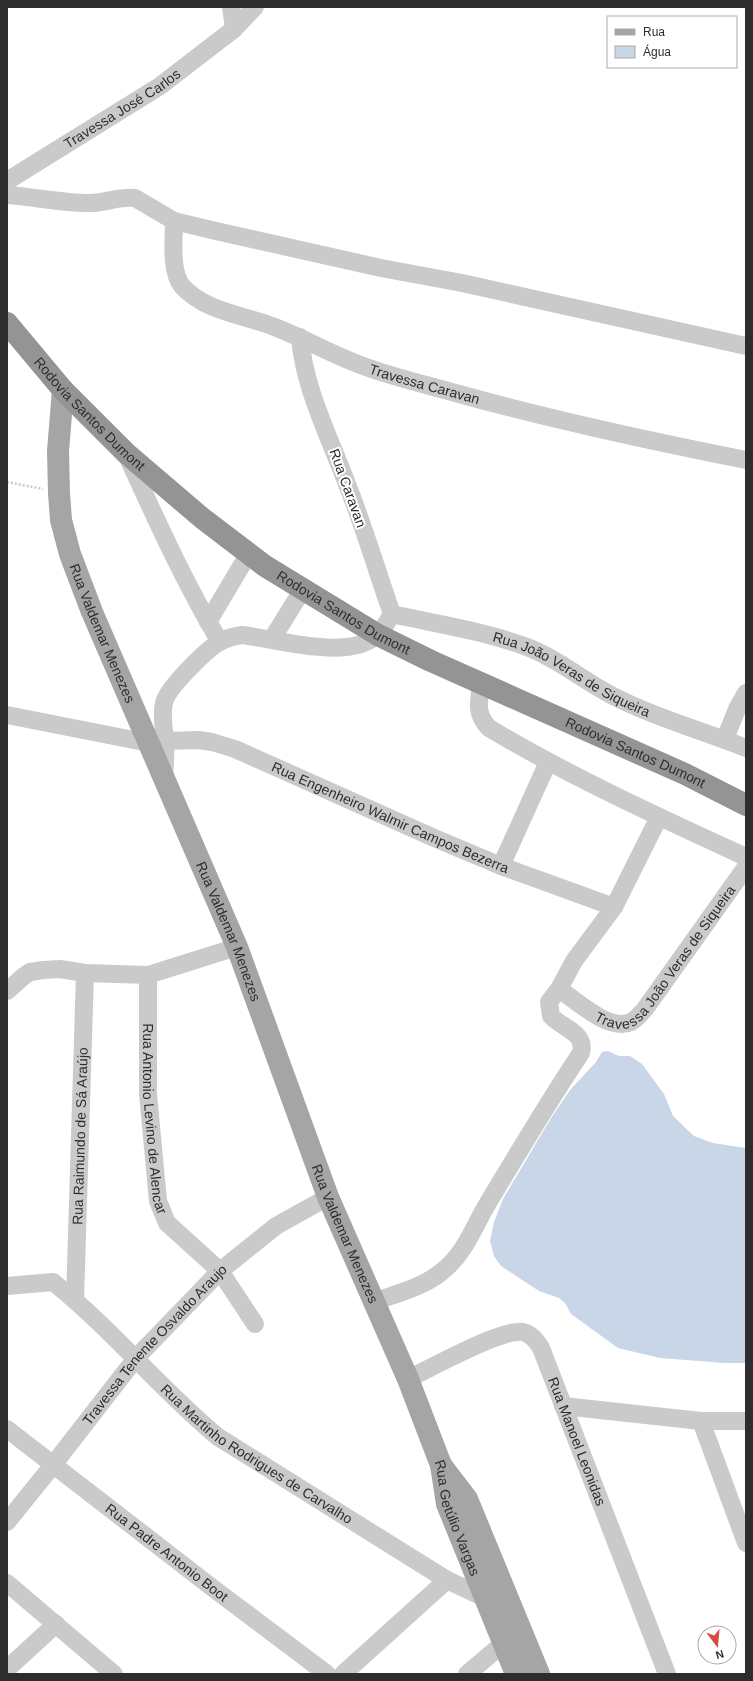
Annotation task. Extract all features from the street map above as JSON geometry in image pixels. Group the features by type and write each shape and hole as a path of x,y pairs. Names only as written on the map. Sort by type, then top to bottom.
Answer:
{"highway":[{"name":"Rodovia Santos Dumont","path":"7,323 63,390 126,453 202,518 249,553 303,589 378,635 481,684 685,774 746,805"}],"main road":[{"name":"Rua Valdemar Menezes","path":"63,390 58,451 59,493 61,520 70,554 92,612 157,742 164,778 237,948 328,1197 408,1379 441,1465"},
{"name":"Rua Getúlio Vargas","path":"441,1465 447,1504 483,1597 539,1674"},
{"name":"Rua Getúlio Vargas","path":"441,1465 467,1498 513,1639 516,1674"}],"street":[{"path":"231,7 234,29"},
{"name":"Travessa José Carlos","path":"7,181 160,86 234,29 255,7"},
{"path":"7,195 87,203 102,203 135,198 174,221 381,268 462,283 746,346"},
{"name":"Travessa Caravan","path":"174,221 173,255 177,277 188,292 209,305 256,320 300,337 334,355 368,368 508,407 639,438 746,460"},
{"name":"Rua Caravan","path":"300,337 303,367 348,487 392,614"},
{"path":"126,453 163,533 208,622 220,642"},
{"path":"208,622 249,553"},
{"path":"272,639 303,589"},
{"path":"157,742 165,697 169,691 195,663 220,642 231,636 242,635 314,647 343,648 368,641 378,635 392,614"},
{"name":"Rua João Veras de Siqueira","path":"392,614 495,636 528,648 569,668 597,688 632,706 746,748"},
{"path":"481,684 478,708 482,721 489,728 548,762 659,817 746,857"},
{"path":"725,739 737,709 746,693"},
{"name":"Rua Engenheiro Walmir Campos Bezerra","path":"7,715 157,742 198,740 212,742 235,749 501,866 614,907"},
{"path":"501,866 548,762"},
{"path":"374,1302 416,1287 430,1280 456,1259 470,1239 484,1209 538,1120 581,1053 582,1044 578,1035 551,1016 549,1002 559,989 574,961 614,907 659,817"},
{"name":"Travessa João Veras de Siqueira","path":"559,989 585,1008 611,1022 622,1024 633,1021 645,1009 746,866"},
{"path":"7,992 30,972 60,970 85,973 148,974 237,948"},
{"name":"Rua Raimundo de Sá Araújo","path":"76,1300 85,973"},
{"name":"Rua Antonio Levino de Alencar","path":"148,974 148,1094 158,1201 167,1223 220,1271 255,1324"},
{"name":"Travessa Tenente Osvaldo Araujo","path":"7,1522 136,1358 220,1271 276,1226 328,1197"},
{"name":"Rua Martinho Rodrigues de Carvalho","path":"7,1286 53,1282 76,1300 136,1358 196,1420 218,1437 447,1580 483,1597"},
{"name":"Rua Manoel Leonidas","path":"408,1379 487,1341 515,1332 524,1332 531,1336 541,1348 667,1674"},
{"path":"563,1406 701,1421 746,1421"},
{"path":"701,1421 746,1543"},
{"name":"Rua Padre Antonio Boot","path":"7,1429 214,1589 327,1674"},
{"path":"343,1674 447,1580"},
{"path":"7,1583 114,1674"},
{"path":"7,1669 56,1624"},
{"path":"467,1674 513,1639"}],"path":[{"path":"7,482 59,493"}],"water":[{"path":"608,1051 619,1056 630,1056 642,1064 664,1094 673,1116 694,1136 713,1143 746,1148 746,1363 724,1363 660,1358 618,1348 571,1314 565,1303 559,1298 539,1291 501,1266 494,1256 490,1241 494,1222 503,1199 551,1118 570,1090 596,1062 602,1052"}]}
